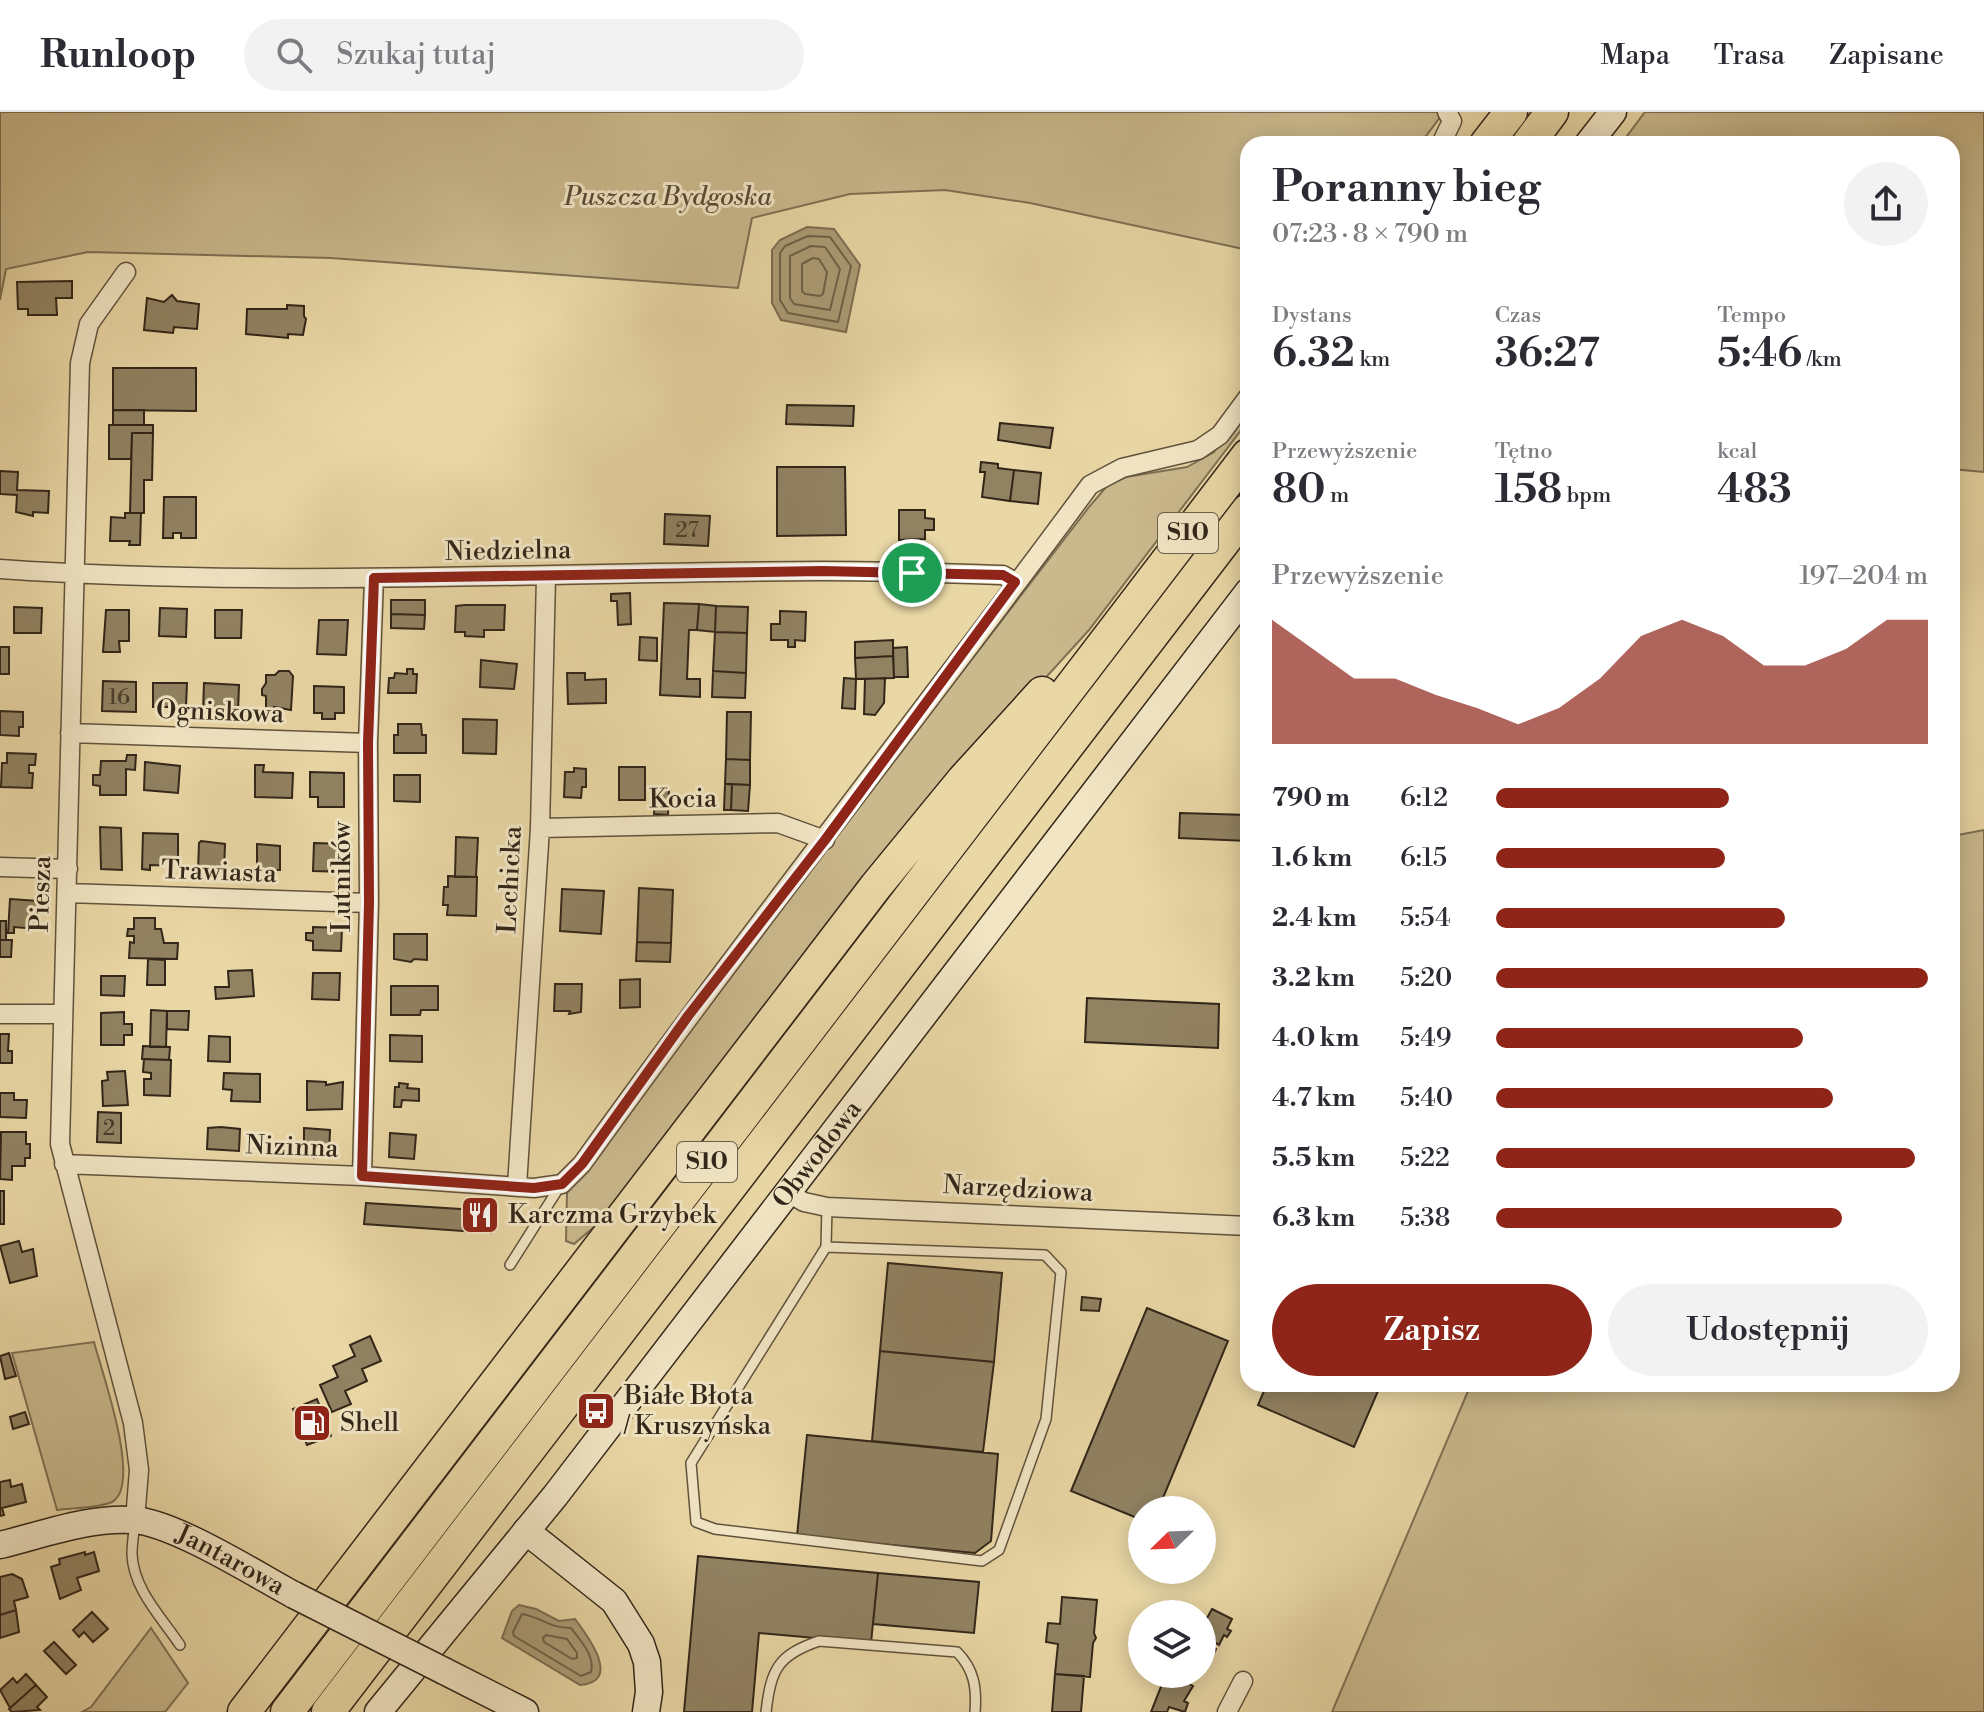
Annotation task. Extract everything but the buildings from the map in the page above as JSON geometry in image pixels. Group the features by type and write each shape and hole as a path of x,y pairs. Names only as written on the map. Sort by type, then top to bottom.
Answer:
{"highway":[{"path":"1492,136 1511,112"},
{"path":"1534,136 1552,112"},
{"name":"S10","path":"287,1712 1240,465"},
{"name":"S10","path":"328,1712 1240,520"},
{"path":"244,1712 884,876 963,780 1044,690 1127,610"}],"street":[{"path":"1445,136 1452,121 1447,112"},
{"path":"1594,136 1613,112"},
{"name":"Piesza","path":"126,272 89,324 80,363 60,1144 133,1423 139,1470 135,1520"},
{"path":"562,1184 582,1164 688,1016 825,840 1090,485 1122,468 1198,450 1220,435 1240,408"},
{"name":"Niedzielna","path":"0,569 76,574 374,578 822,571 1003,575 1015,582"},
{"name":"Lechicka","path":"517,1186 540,828 546,577"},
{"name":"Lutników","path":"362,1176 369,903 368,743 374,578"},
{"name":"Obwodowa","path":"378,1712 526,1531 1240,602"},
{"name":"Ogniskowa","path":"70,733 368,743"},
{"name":"Kocia","path":"540,828 778,823 825,840"},
{"path":"0,867 68,869"},
{"name":"Trawiasta","path":"67,893 369,903"},
{"path":"0,1014 63,1014"},
{"name":"Nizinna","path":"64,1164 362,1176 534,1188 562,1184"},
{"name":"Narzędziowa","path":"788,1193 804,1202 827,1207 1240,1226"},
{"name":"Jantarowa","path":"0,1545 95,1521 135,1520 184,1537 525,1712"},
{"path":"526,1531 614,1601 641,1644 647,1662 649,1692 646,1712"},
{"path":"1227,1712 1243,1681"}],"lane":[{"path":"510,1265 562,1184"},
{"path":"826,1247 1045,1255 1061,1272 1046,1419 999,1550 982,1561 715,1529 696,1522 691,1463 826,1247 827,1207"},
{"path":"135,1520 132,1556 136,1575 143,1593 180,1645"},
{"path":"766,1712 779,1663 797,1649 819,1641 957,1652 969,1664 977,1693 975,1712"}],"green space":[{"name":"Puszcza Bydgoska","path":"0,112 1444,112 1426,136 1240,136 1240,248 1030,203 945,190 850,194 752,218 738,288 331,258 88,252 6,269 0,300"},
{"path":"1645,112 1984,112 1984,472 1960,470 1960,136 1627,136"},
{"path":"1240,418 1240,432 1089,630 856,886 601,1221 574,1244 566,1241 567,1193 1089,507 1107,486 1126,477 1187,467 1214,452"},
{"path":"1984,830 1984,1712 1332,1712 1468,1392 1960,1392 1960,834"},
{"path":"94,1342 122,1451 120,1491 107,1504 57,1510 12,1353"},
{"path":"151,1628 188,1683 165,1712 82,1712 91,1707"}],"water":[{"path":"807,227 834,229 860,265 846,332 781,320 772,303 772,250 780,240"},
{"path":"519,1605 536,1609 559,1621 575,1619 598,1657 599,1676 593,1682 580,1685 502,1638 512,1611"}],"place":[{"name":"Karczma Grzybek","path":"480,1215"},
{"name":"Białe Błota / Kruszyńska","path":"596,1411"},
{"name":"Shell","path":"312,1423"}],"route":[{"path":"822,571 912,573 1003,575 1015,582 825,840 688,1016 582,1164 562,1184 534,1188 362,1176 369,903 368,743 374,578 822,571"}]}
